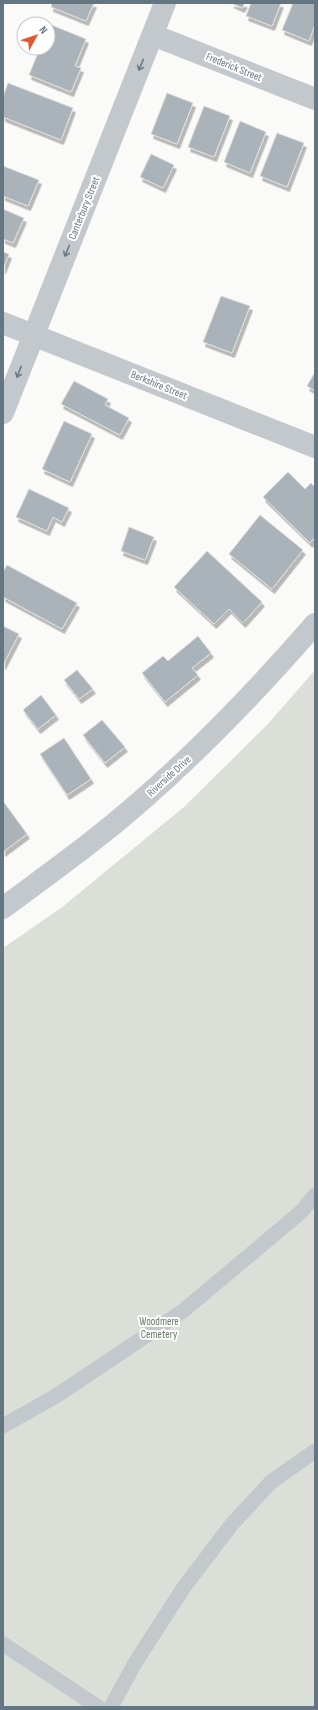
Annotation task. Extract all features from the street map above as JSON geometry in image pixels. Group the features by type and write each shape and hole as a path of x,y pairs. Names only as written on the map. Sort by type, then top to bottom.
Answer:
{"street":[{"name":"Canterbury Street","path":"3,413 165,3"},
{"name":"Frederick Street","path":"153,35 315,99"},
{"name":"Berkshire Street","path":"3,323 315,447"},
{"name":"Riverside Drive","path":"3,908 69,860 147,796 203,744 262,684 315,624"}],"lane":[{"path":"3,1426 56,1396 183,1311 301,1212 315,1195"},
{"path":"111,1707 135,1663 184,1587 232,1524 271,1482 315,1451"},
{"path":"3,1644 98,1707"}],"green space":[{"name":"Woodmere Cemetery","path":"315,670 315,1707 3,1707 3,948 61,908 184,807 268,724"}],"building":[{"path":"52,3 94,3 86,21 51,7"},
{"path":"231,3 245,3 242,8"},
{"path":"251,3 281,3 272,26 246,16"},
{"path":"293,3 315,3 315,24 309,41 282,30"},
{"path":"56,27 86,39 75,66 81,68 71,92 29,75 37,56 56,56"},
{"path":"8,83 73,108 61,140 3,117 3,97"},
{"path":"167,93 193,103 177,144 151,134"},
{"path":"204,106 230,116 214,157 188,147"},
{"path":"240,121 266,132 250,173 224,162"},
{"path":"277,133 304,143 287,187 260,176"},
{"path":"151,154 174,165 163,188 140,177"},
{"path":"3,166 39,180 28,206 3,196"},
{"path":"3,209 24,218 13,243 3,239"},
{"path":"3,252 9,254 3,269"},
{"path":"221,296 250,306 232,353 203,342"},
{"path":"315,372 315,391 307,386"},
{"path":"74,381 108,399 105,405 129,418 120,435 61,404"},
{"path":"64,421 92,434 70,482 42,469"},
{"path":"288,472 305,489 311,483 315,487 315,537 310,543 263,497"},
{"path":"29,489 69,508 62,522 53,517 47,531 16,517"},
{"path":"260,515 303,550 272,589 229,554"},
{"path":"129,527 154,537 145,560 121,551"},
{"path":"207,551 262,602 243,623 229,609 214,624 174,587"},
{"path":"7,565 77,603 62,629 3,597 3,572"},
{"path":"3,626 19,634 3,665"},
{"path":"198,636 211,653 192,668 198,675 165,702 142,673 163,656 168,661"},
{"path":"77,670 93,689 79,699 64,680"},
{"path":"41,695 56,715 38,729 23,710"},
{"path":"102,720 125,747 105,763 83,735"},
{"path":"64,738 91,779 67,795 40,754"},
{"path":"3,801 27,834 3,852"}]}
